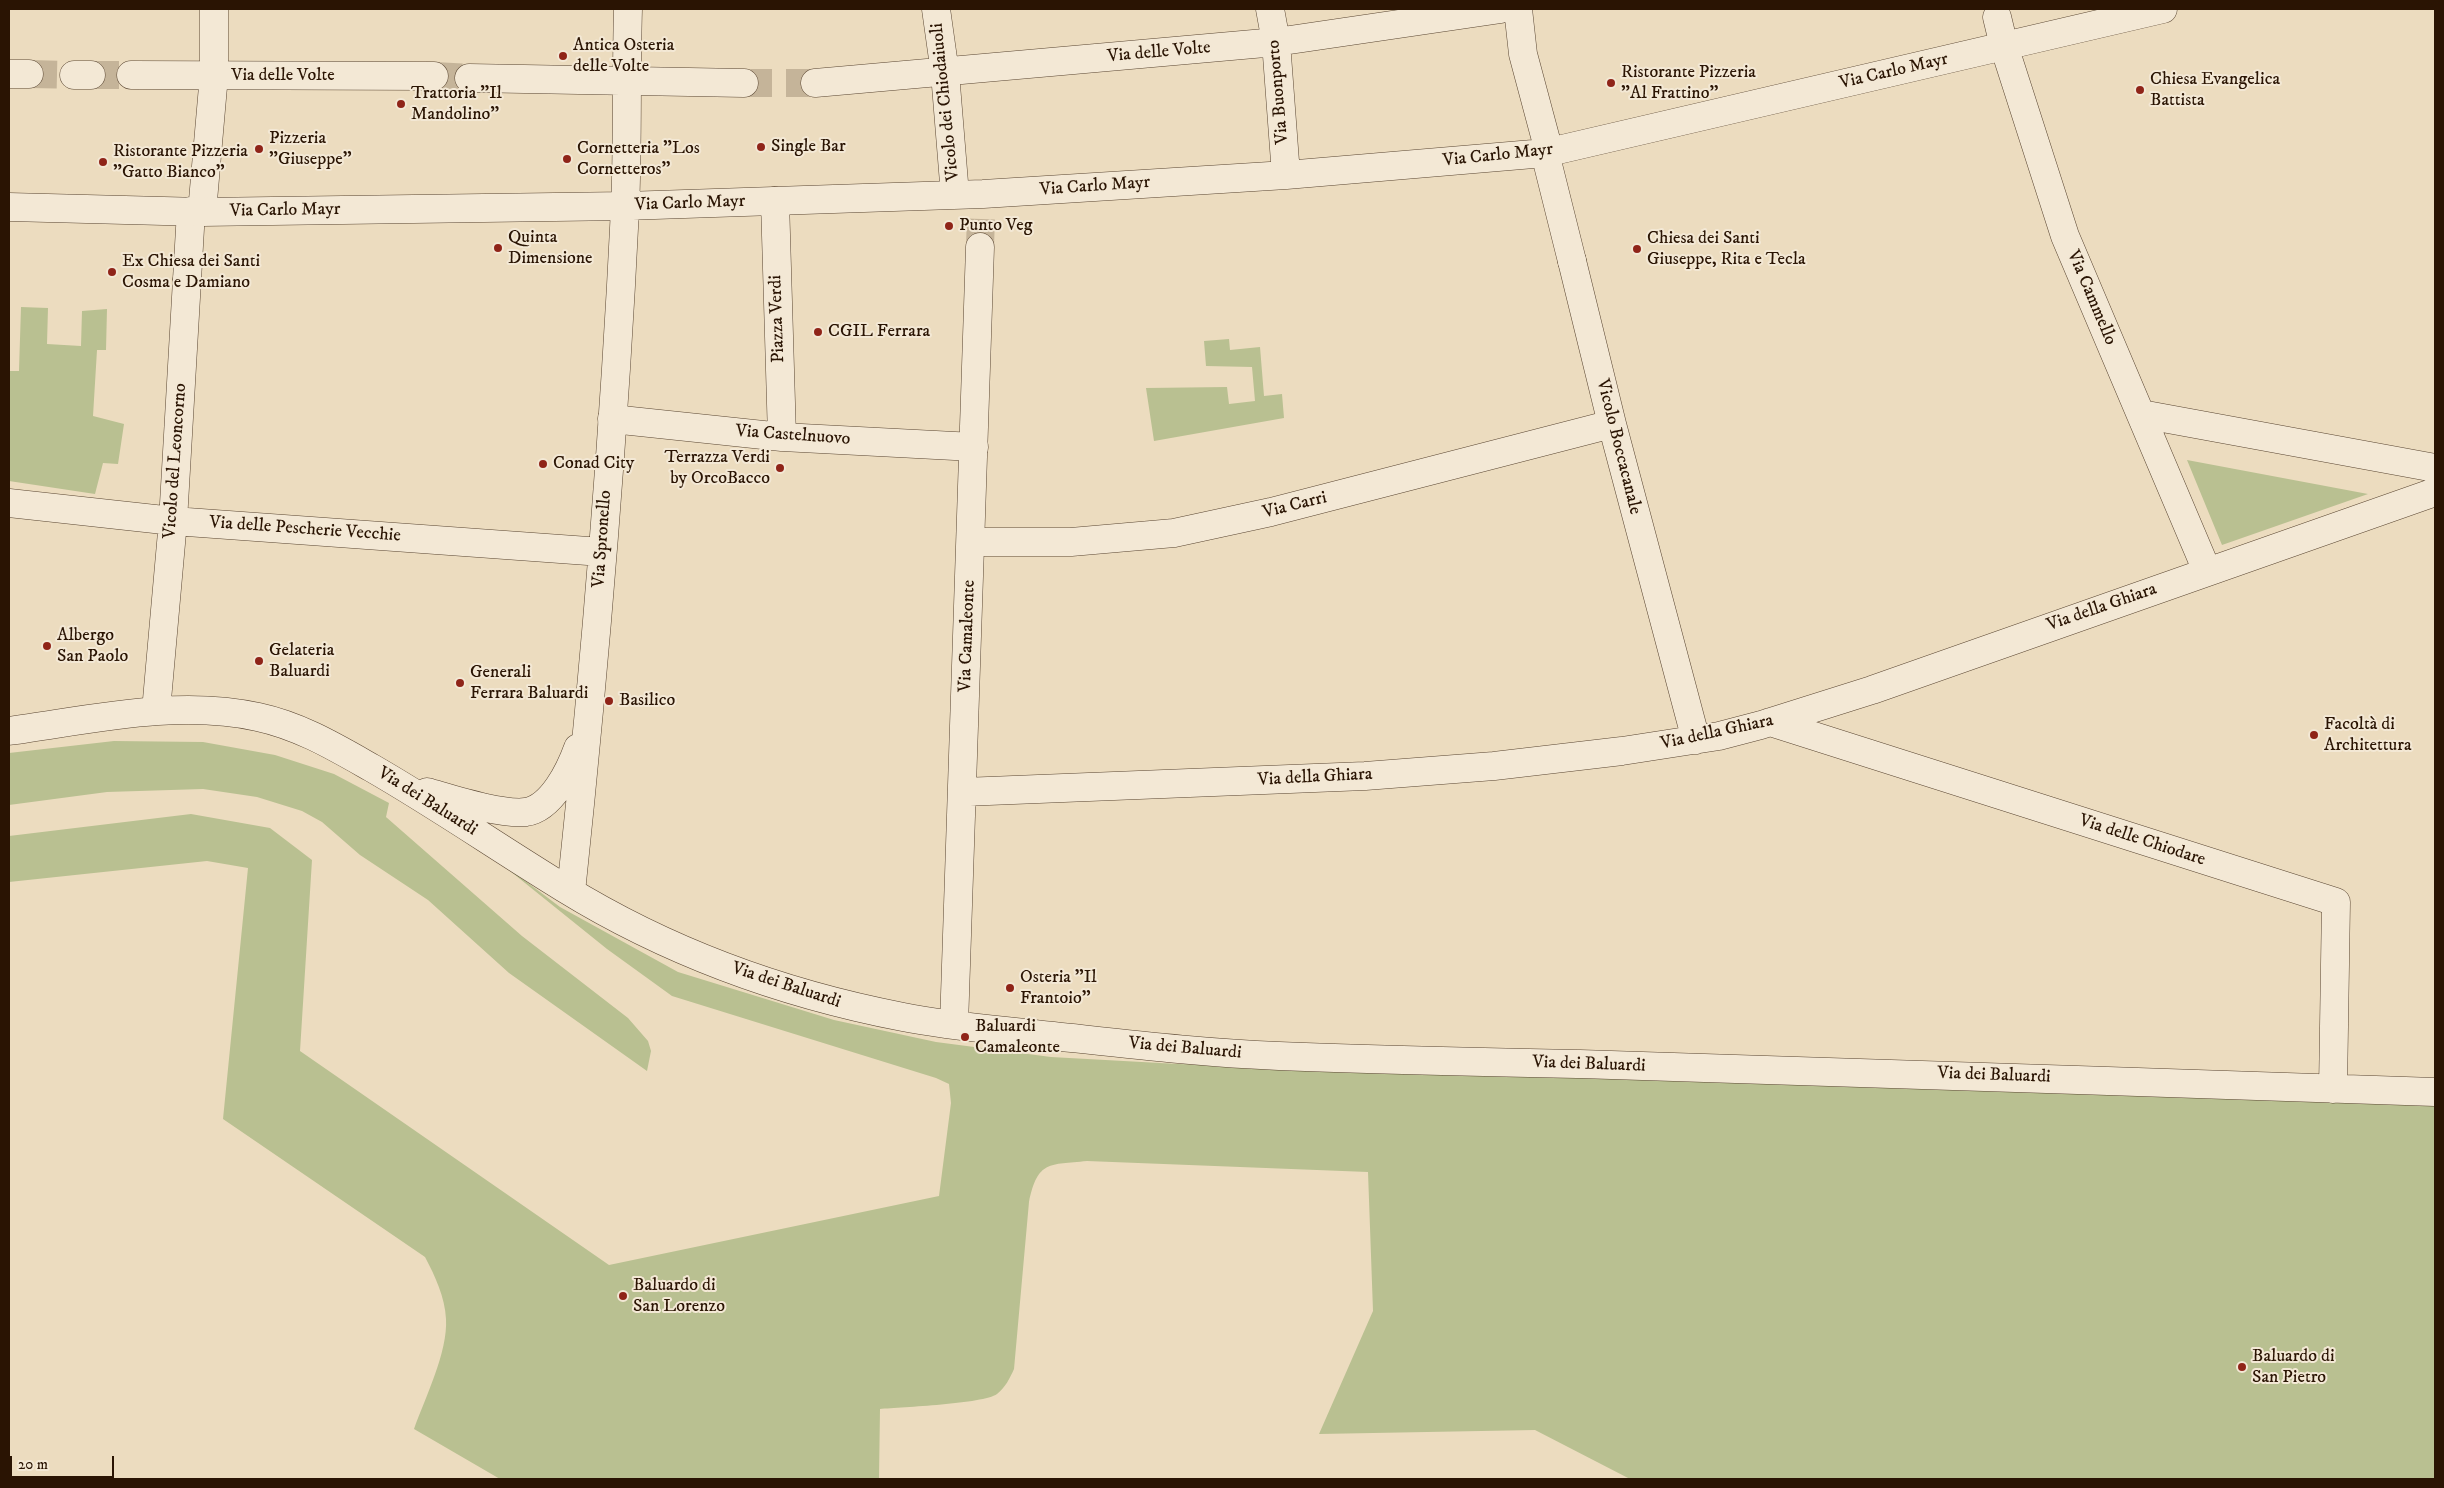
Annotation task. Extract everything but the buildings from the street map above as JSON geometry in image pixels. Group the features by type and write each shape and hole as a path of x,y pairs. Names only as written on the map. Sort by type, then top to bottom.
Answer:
{"street":[{"name":"Vicolo del Leoncorno","path":"156,711 173,521 186,280 214,75 214,9"},
{"name":"Via Spronello","path":"571,892 589,721 612,420 625,206 628,9"},
{"name":"Vicolo dei Chiodaiuoli","path":"936,9 945,73 955,195"},
{"name":"Via Buonporto","path":"1270,9 1276,42 1286,174"},
{"name":"Via delle Volte","path":"815,83 945,73 1276,42 1501,9"},
{"name":"Vicolo Boccacanale","path":"1518,9 1522,54 1546,140 1545,153 1612,424 1696,740"},
{"name":"Via Carlo Mayr","path":"9,206 196,212 625,206 955,195 982,205 1286,174 1545,153 2163,9"},
{"name":"Via Cammello","path":"1997,17 2004,46 2065,236 2207,572"},
{"name":"Via delle Volte","path":"131,75 434,76"},
{"path":"469,78 626,79 744,83"},
{"name":"Piazza Verdi","path":"775,201 782,437"},
{"name":"Via Camaleonte","path":"954,1025 980,247"},
{"path":"2141,414 2435,468"},
{"name":"Via Castelnuovo","path":"612,420 782,437 974,447"},
{"name":"Via Carri","path":"971,542 1071,542 1174,533 1272,512 1612,424"},
{"name":"Via della Ghiara","path":"963,792 1374,776 1494,766 1696,740 1770,722 1872,690 2435,492"},
{"name":"Via delle Pescherie Vecchie","path":"9,502 173,521 602,552"},
{"name":"Via dei Baluardi","path":"9,730 156,711 226,711 260,717 296,727 400,784 571,892 660,939 750,977 821,1000 905,1018 1132,1045 1274,1056 1917,1074 2435,1092"},
{"name":"Via Spronello","path":"400,784 500,810 527,812 548,800 569,773 589,721"},
{"name":"Via delle Chiodare","path":"1770,722 2336,902 2332,1089"}],"green space":[{"path":"21,307 48,308 47,344 81,346 82,311 107,309 106,350 97,350 93,416 124,424 118,464 103,463 95,494 9,481 9,371 19,371"},
{"path":"1229,339 1230,350 1260,347 1264,396 1282,394 1284,418 1154,441 1146,388 1227,387 1229,404 1255,401 1252,367 1206,366 1204,341"},
{"path":"2187,460 2368,494 2222,545"},
{"path":"114,741 203,742 275,755 334,774 389,803 386,817 522,936 628,1018 648,1041 651,1051 647,1071 509,973 428,900 360,855 322,822 302,811 257,797 203,789 107,792 9,805 9,753"},
{"path":"191,814 270,828 312,860 300,1051 609,1265 939,1196 951,1103 949,1084 936,1078 672,996 607,949 479,846 560,907 678,972 834,1020 936,1042 1051,1057 1178,1064 2435,1098 2435,1479 1630,1479 1535,1430 1319,1434 1373,1311 1368,1172 1087,1161 1063,1163 1047,1167 1037,1178 1033,1188 1029,1202 1014,1369 1007,1383 997,1394 976,1400 942,1405 880,1409 879,1478 500,1479 414,1429 440,1360 446,1332 442,1295 425,1257 223,1119 248,868 207,861 9,882 9,836"}],"tunnel":[{"path":"29,74 74,75"},
{"path":"91,75 131,75"},
{"path":"434,76 469,78"},
{"path":"744,83 815,83"},
{"path":"980,247 981,215"}],"place":[{"name":"Antica Osteria delle Volte","path":"563,56"},
{"name":"Ristorante Pizzeria \"Al Frattino\"","path":"1611,83"},
{"name":"Chiesa Evangelica Battista","path":"2140,90"},
{"name":"Trattoria \"Il Mandolino\"","path":"401,104"},
{"name":"Single Bar","path":"761,147"},
{"name":"Pizzeria \"Giuseppe\"","path":"259,149"},
{"name":"Cornetteria \"Los Cornetteros\"","path":"567,159"},
{"name":"Ristorante Pizzeria \"Gatto Bianco\"","path":"103,162"},
{"name":"Punto Veg","path":"949,226"},
{"name":"Quinta Dimensione","path":"498,248"},
{"name":"Chiesa dei Santi Giuseppe, Rita e Tecla","path":"1637,249"},
{"name":"Ex Chiesa dei Santi Cosma e Damiano","path":"112,272"},
{"name":"CGIL Ferrara","path":"818,332"},
{"name":"Conad City","path":"543,464"},
{"name":"Terrazza Verdi by OrcoBacco","path":"780,468"},
{"name":"Albergo San Paolo","path":"47,646"},
{"name":"Gelateria Baluardi","path":"259,661"},
{"name":"Generali Ferrara Baluardi","path":"460,683"},
{"name":"Basilico","path":"609,701"},
{"name":"Facoltà di Architettura","path":"2314,735"},
{"name":"Osteria \"Il Frantoio\"","path":"1010,988"},
{"name":"Baluardi Camaleonte","path":"965,1037"},
{"name":"Baluardo di San Lorenzo","path":"623,1296"},
{"name":"Baluardo di San Pietro","path":"2242,1367"}]}
